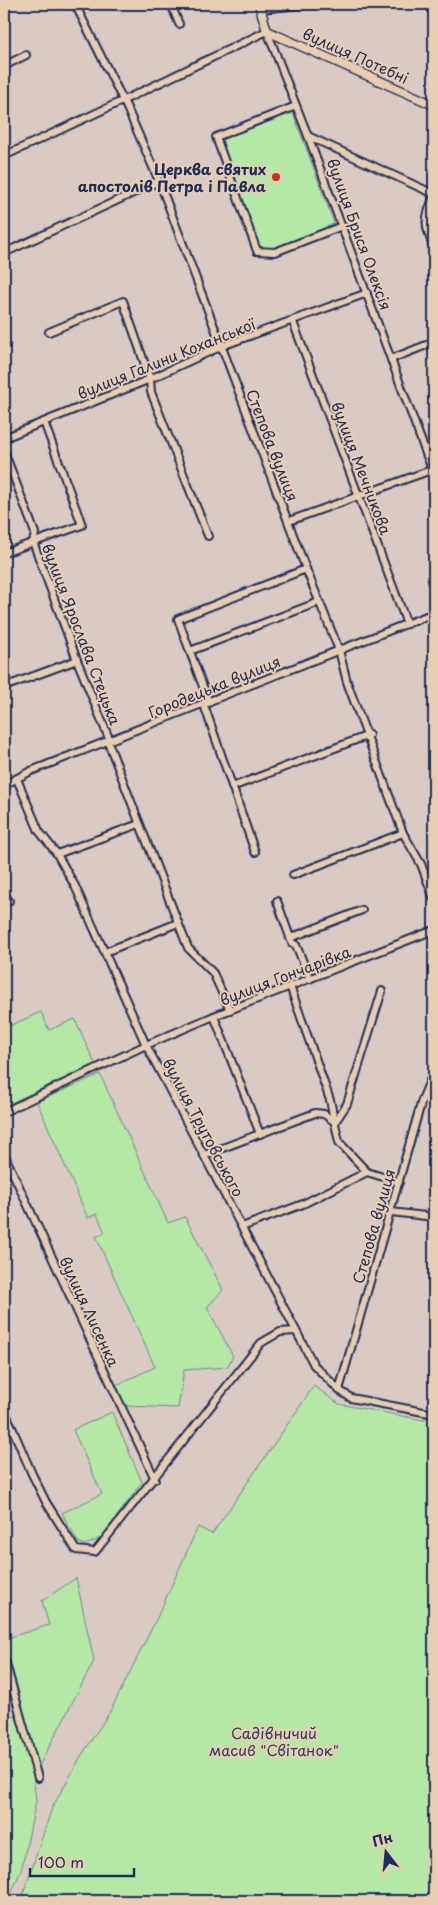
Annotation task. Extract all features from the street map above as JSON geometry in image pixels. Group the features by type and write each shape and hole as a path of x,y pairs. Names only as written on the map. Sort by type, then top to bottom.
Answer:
{"street":[{"name":"Степова вулиця","path":"75,4 159,181 306,569 339,650 347,682 403,833 421,864 434,899"},
{"path":"172,4 179,24"},
{"path":"260,6 310,4"},
{"name":"вулиця Брися Олексія","path":"260,6 267,31 434,471"},
{"path":"4,156 267,31"},
{"name":"вулиця Потебні","path":"267,31 434,105"},
{"path":"4,66 26,55"},
{"path":"296,106 216,137 257,252 275,252 342,226"},
{"path":"308,136 434,195 427,213 425,226 434,249"},
{"path":"4,253 159,181"},
{"name":"вулиця Галини Коханської","path":"4,438 150,379 222,346 367,294"},
{"path":"49,332 123,301 150,379 151,392 208,536"},
{"name":"вулиця Мечникова","path":"293,322 407,624"},
{"path":"391,359 434,342"},
{"path":"4,553 82,525 44,422"},
{"name":"вулиця Ярослава Стецька","path":"4,452 36,533 33,542 139,824 188,948 213,974 230,1010"},
{"path":"4,472 12,469"},
{"path":"289,521 359,495 434,471"},
{"path":"255,852 178,619 306,569"},
{"path":"190,651 319,602"},
{"name":"Городецька вулиця","path":"4,785 31,771 434,613"},
{"path":"4,687 77,660"},
{"path":"232,787 368,735"},
{"name":"вулиця Трутовського","path":"16,779 39,831 57,854 75,886 146,1045 314,1365 339,1390 351,1398 434,1414"},
{"path":"57,854 139,824"},
{"path":"293,874 403,833"},
{"path":"4,894 9,901"},
{"path":"277,901 292,943 296,945 310,979"},
{"path":"290,938 362,910"},
{"path":"105,952 178,923"},
{"name":"вулиця Гончарівка","path":"146,1045 214,1016 434,930"},
{"path":"290,986 330,1100 339,1142 367,1172 399,1182"},
{"path":"335,1122 347,1104 382,991"},
{"path":"214,1016 260,1134"},
{"path":"4,1112 146,1045"},
{"name":"Степова вулиця","path":"339,1390 422,1100 434,1072"},
{"path":"204,1155 314,1113 324,1114 335,1122"},
{"name":"вулиця Лисенка","path":"4,1154 155,1479"},
{"path":"242,1227 303,1204 367,1172"},
{"path":"391,1212 434,1217"},
{"path":"4,1409 39,1488 76,1550 95,1552 155,1479 261,1343 280,1332 296,1331"},
{"path":"4,1657 38,1778"}],"green space":[{"path":"293,113 335,226 274,249 258,249 220,140"},
{"path":"41,1012 49,1030 75,1019 95,1064 4,1106 4,1018 9,1026"},
{"path":"100,1074 168,1223 185,1217 223,1290 207,1307 233,1356 227,1367 184,1370 178,1408 126,1406 116,1385 155,1367 96,1237 105,1233 97,1214 88,1218 37,1102"},
{"name":"Садівничий масив \"Світанок\"","path":"314,1386 339,1404 434,1422 434,1901 24,1901 23,1895 52,1808 80,1758 111,1710 156,1620 198,1527 212,1534"},
{"path":"112,1412 142,1482 101,1538 85,1545 78,1542 62,1513 102,1494 73,1430"},
{"path":"76,1578 94,1661 39,1766 4,1639 49,1625 42,1601"},
{"path":"15,1714 33,1775 36,1801 22,1867 10,1897 7,1901 4,1901 4,1720"}],"place":[{"name":"Церква святих апостолів Петра і Павла","path":"276,177"}]}
